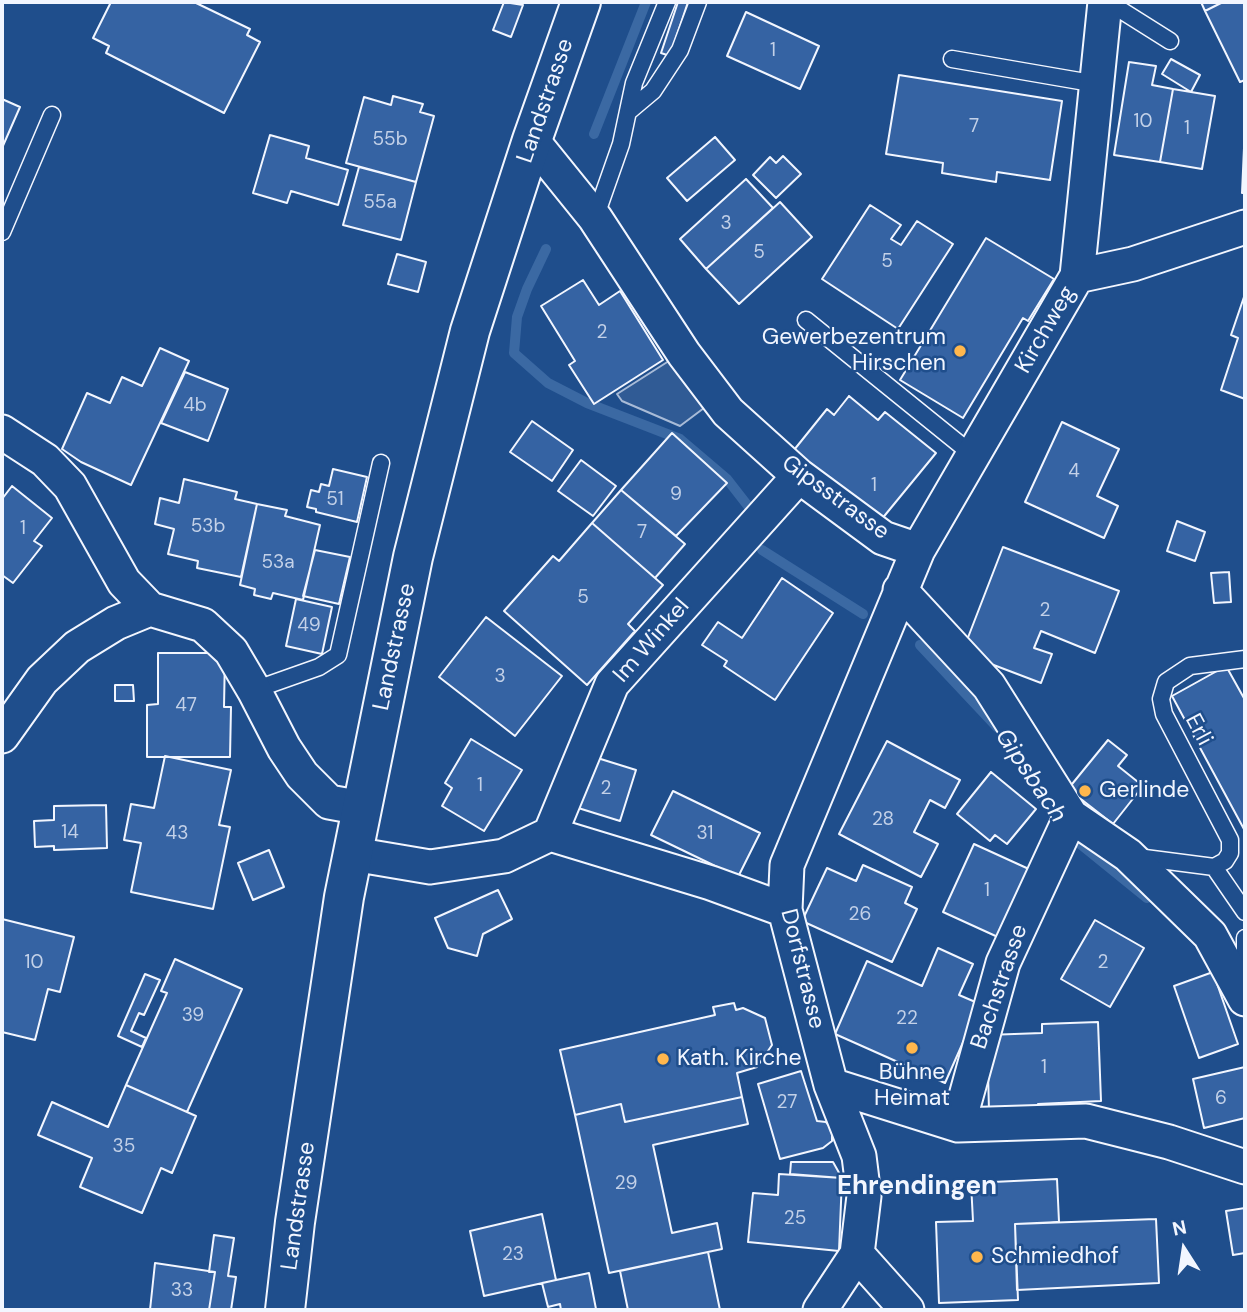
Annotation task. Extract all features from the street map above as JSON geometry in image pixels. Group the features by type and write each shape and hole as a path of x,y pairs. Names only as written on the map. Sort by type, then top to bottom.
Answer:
{"main road":[{"name":"Landstrasse","path":"285,1310 295,1222 344,897 413,557 470,331 532,140 581,2"}],"street":[{"name":"Kirchweg","path":"918,550 1077,276 1107,2"},
{"name":"Gipsstrasse","path":"532,140 595,218 684,354 728,412 799,476 883,538 918,550"},
{"path":"1077,276 1133,264 1245,227"},
{"path":"2,432 45,460 70,485 124,582 150,609 203,625 231,651 284,748 302,775 329,802 362,808"},
{"name":"Im Winkel","path":"550,834 612,684 799,476"},
{"path":"918,550 900,590 989,686 1065,828 1128,855 1210,935 1245,999"},
{"name":"Dorfstrasse","path":"820,1310 857,1254 864,1196 859,1156 831,1085 785,910 787,865 900,590"},
{"path":"2,736 42,680 77,647 116,624 150,609"},
{"name":"Bachstrasse","path":"957,1125 1003,963 1065,828"},
{"path":"353,854 430,867 504,856 550,834 710,883 785,910"},
{"path":"831,1085 957,1125 1086,1121 1169,1142 1235,1163"},
{"path":"857,1254 907,1310"}],"lane":[{"path":"595,218 621,144 634,83 667,2"},
{"path":"628,112 653,91 680,50 698,2"},
{"path":"1107,2 1170,41"},
{"path":"952,59 1097,83"},
{"path":"2,232 52,115"},
{"path":"806,320 973,455"},
{"path":"254,690 319,667 338,655 381,463"},
{"name":"Erli","path":"1214,867 1225,861 1230,853 1230,840 1164,714 1161,699 1166,682 1190,666 1245,659"},
{"path":"1128,855 1214,867 1245,912"},
{"path":"1245,938 1245,954"}],"shaded area":[{"path":"672,359 708,405 680,426 622,401 617,394"}],"building":[{"path":"111,2 194,2 250,29 247,35 260,42 224,113 106,53 109,46 93,38"},
{"path":"504,2 523,5 511,37 493,30"},
{"path":"678,2 688,2 670,56 661,53"},
{"path":"1201,2 1223,2 1205,11"},
{"path":"1223,2 1245,2 1245,80 1240,82 1205,11"},
{"path":"746,12 819,46 800,89 727,56"},
{"path":"1171,59 1200,75 1191,92 1162,74"},
{"path":"1129,62 1156,66 1152,85 1173,89 1160,162 1114,155"},
{"path":"899,75 1062,101 1050,180 997,172 996,182 942,173 943,163 886,154"},
{"path":"1173,89 1215,96 1202,169 1160,162"},
{"path":"393,96 423,104 420,112 434,116 416,182 346,163 364,97 391,105"},
{"path":"2,99 20,107 2,148"},
{"path":"270,135 309,146 306,158 348,170 338,205 291,191 287,203 253,193"},
{"path":"715,137 735,160 687,201 667,178"},
{"path":"1244,148 1245,193 1242,193"},
{"path":"783,156 801,174 776,198 753,175 770,157 776,163"},
{"path":"359,167 416,182 401,240 343,225"},
{"path":"746,179 773,208 706,269 680,239"},
{"path":"780,202 812,237 739,304 706,269"},
{"path":"870,205 901,225 891,239 901,245 917,221 953,244 898,329 822,279"},
{"name":"Gewerbezentrum Hirschen","path":"986,238 1054,279 1028,321 1023,318 963,418 900,380"},
{"path":"397,254 426,262 418,292 388,284"},
{"path":"583,280 599,305 620,291 663,360 594,404 569,365 575,361 541,306"},
{"path":"1245,294 1245,399 1221,390 1238,338 1231,335"},
{"path":"160,348 189,361 131,485 81,462 62,449 87,393 110,403 122,377 142,386"},
{"path":"185,372 228,389 208,441 161,423"},
{"path":"849,396 878,420 885,412 936,453 881,520 794,450 827,409 834,415"},
{"path":"532,421 573,450 552,481 510,452"},
{"path":"1062,422 1119,449 1097,496 1118,506 1104,538 1025,502"},
{"path":"672,433 727,483 676,536 621,490"},
{"path":"581,460 616,486 593,516 558,491"},
{"path":"333,469 367,477 357,522 316,512 316,509 307,507 311,490 319,492 321,484 329,486"},
{"path":"184,479 237,492 235,499 257,504 241,577 197,568 198,561 168,554 174,529 155,524 160,498 179,503"},
{"path":"12,486 52,518 34,541 42,546 13,583 2,575 2,499"},
{"path":"621,490 685,544 655,578 592,523"},
{"path":"257,504 287,510 285,516 320,525 303,600 273,593 271,599 254,595 255,589 240,585"},
{"path":"1177,521 1205,532 1195,561 1167,551"},
{"path":"592,523 663,585 628,624 635,631 587,685 504,611 553,556 559,561"},
{"path":"1003,547 1119,591 1095,653 1041,631 1034,648 1052,654 1041,683 962,653"},
{"path":"315,550 350,557 339,604 303,596"},
{"path":"1229,572 1231,602 1214,603 1211,573"},
{"path":"782,578 833,613 775,700 724,666 727,661 702,645 718,622 742,638"},
{"path":"296,599 332,607 322,654 286,646"},
{"path":"486,617 562,676 515,736 439,677"},
{"path":"158,653 225,653 224,707 231,707 230,757 147,757 147,705 158,704"},
{"path":"1226,666 1245,700 1245,831 1172,696"},
{"path":"115,685 133,685 134,701 115,701"},
{"path":"471,739 522,770 484,831 442,806 452,788 445,783"},
{"path":"1108,740 1127,755 1118,766 1143,786 1113,824 1068,789"},
{"path":"887,741 960,780 945,808 930,800 914,832 938,844 921,877 839,834"},
{"path":"165,756 231,770 219,825 230,827 213,909 131,892 141,843 124,840 131,804 154,808"},
{"path":"591,756 636,770 620,821 575,807"},
{"path":"991,772 1036,809 1007,844 995,835 990,841 957,814"},
{"path":"673,791 760,833 738,877 651,835"},
{"path":"106,805 107,848 54,850 54,846 35,847 34,821 54,820 54,806"},
{"path":"974,844 1031,870 1000,938 943,912"},
{"path":"269,850 284,887 253,900 238,863"},
{"path":"863,865 912,887 905,903 917,909 892,962 802,921 827,868 856,881"},
{"path":"498,890 512,919 483,934 477,956 448,948 435,918"},
{"path":"2,919 74,937 60,992 48,989 35,1040 2,1032"},
{"path":"1095,920 1144,948 1110,1007 1061,979"},
{"path":"938,948 973,964 959,995 980,1004 945,1083 835,1034 867,961 922,986"},
{"path":"175,959 242,989 187,1112 126,1085 167,993 161,991"},
{"path":"1213,972 1238,1044 1199,1058 1174,986"},
{"path":"145,974 160,980 144,1015 139,1013 131,1031 146,1038 142,1047 118,1036"},
{"name":"Kath. Kirche","path":"734,1003 736,1010 743,1008 765,1018 772,1045 757,1067 737,1073 742,1097 625,1122 621,1104 575,1115 560,1050 715,1015 713,1007"},
{"path":"1098,1022 1101,1101 1038,1104 1038,1109 989,1111 987,1035 1042,1033 1042,1024"},
{"path":"1245,1067 1245,1118 1204,1128 1193,1079"},
{"path":"801,1071 817,1121 826,1122 832,1129 832,1141 823,1148 780,1159 758,1084"},
{"path":"126,1085 196,1116 172,1173 161,1168 142,1213 80,1187 92,1158 38,1135 52,1102 108,1127"},
{"path":"742,1097 748,1124 653,1145 672,1233 717,1223 722,1249 609,1273 575,1115 621,1104 625,1122"},
{"path":"791,1162 833,1162 842,1178 790,1174"},
{"path":"779,1174 842,1178 839,1251 748,1242 753,1193 778,1195"},
{"name":"Schmiedhof","path":"1057,1179 1059,1222 1015,1224 1018,1300 939,1303 936,1222 973,1221 971,1183"},
{"path":"1245,1208 1245,1253 1233,1255 1226,1211"},
{"path":"542,1214 556,1280 484,1296 470,1231"},
{"path":"1156,1219 1159,1283 1017,1290 1015,1224"},
{"path":"214,1235 234,1238 228,1276 236,1277 231,1310 209,1310 215,1272 209,1272"},
{"path":"708,1252 720,1310 628,1310 620,1271"},
{"path":"155,1263 215,1272 209,1310 150,1310"},
{"path":"589,1273 596,1309 561,1310 560,1304 548,1307 542,1283"}],"waterway":[{"name":"Gipsbach","path":"594,134 646,2"},
{"path":"546,249 517,317 514,353 548,383 587,403 680,439 727,479 748,506"},
{"path":"762,550 863,614"},
{"name":"Gipsbach","path":"920,645 997,727"},
{"name":"Gipsbach","path":"1069,832 1147,898"}],"place":[{"name":"Gewerbezentrum Hirschen","path":"960,351"},
{"name":"Gerlinde","path":"1085,791"},
{"name":"Bühne Heimat","path":"912,1048"},
{"name":"Kath. Kirche","path":"663,1059"},
{"name":"Schmiedhof","path":"977,1257"}],"district":[{"name":"Ehrendingen","path":"917,1187"}]}
